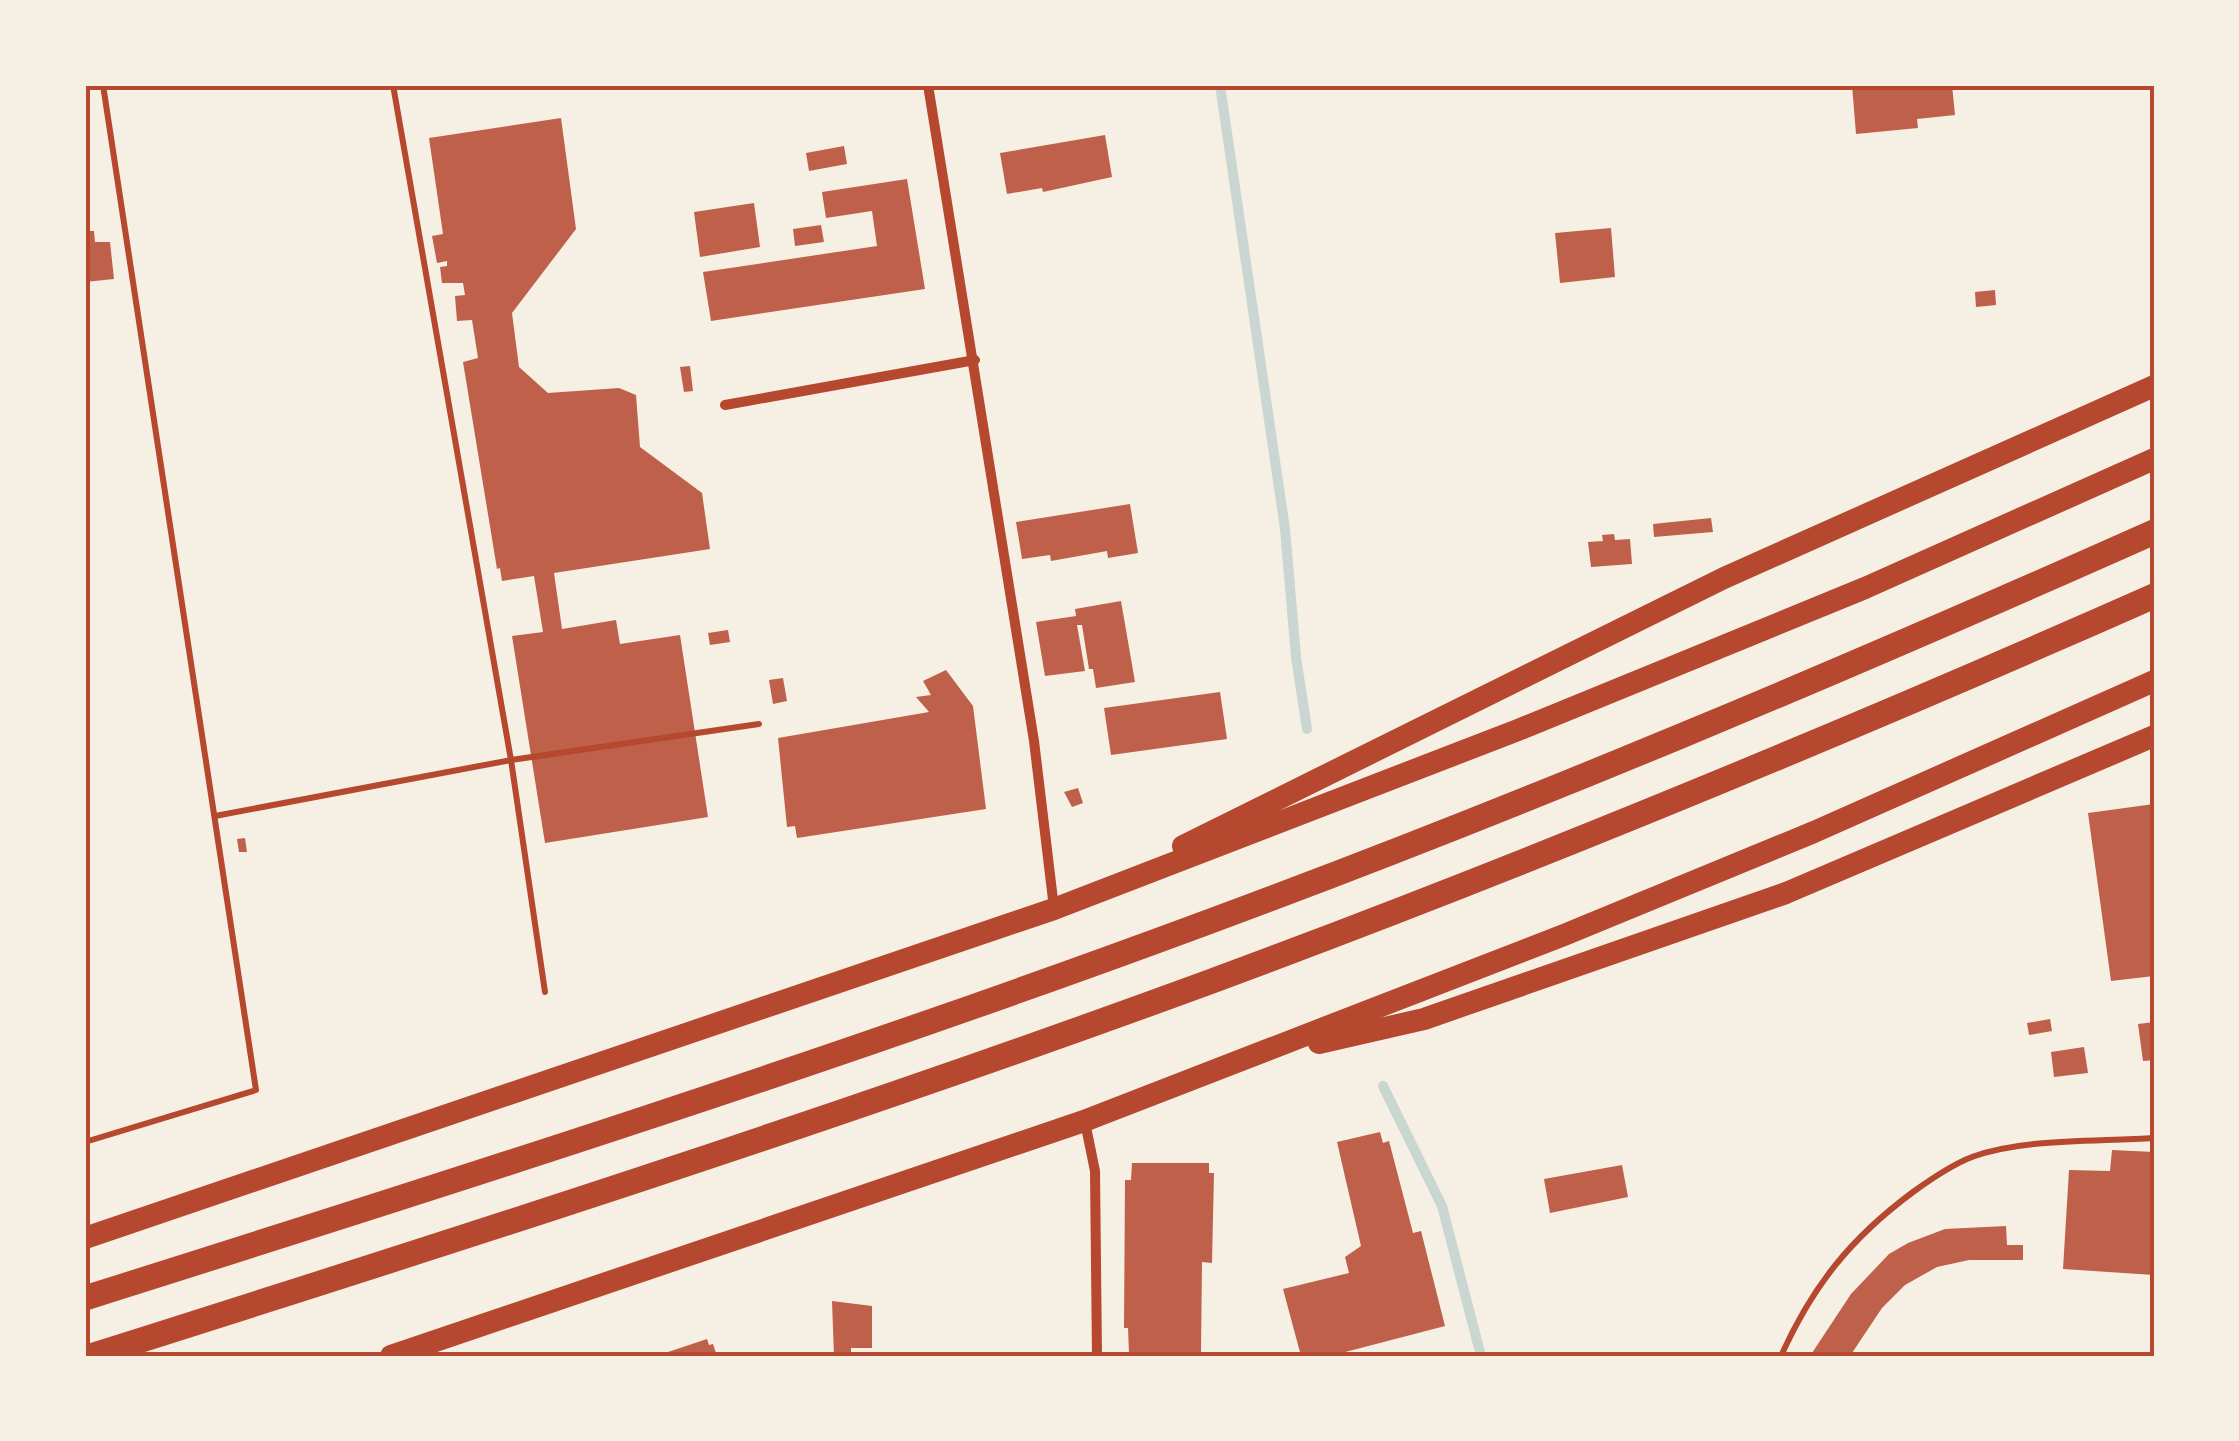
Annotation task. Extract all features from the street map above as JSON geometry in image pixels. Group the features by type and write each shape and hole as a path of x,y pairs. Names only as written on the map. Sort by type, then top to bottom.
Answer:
{"highway":[{"path":"1054,910 1724,578 2154,386"},
{"path":"85,1238 1054,910 1518,730 1865,588 2154,459"},
{"path":"85,1298 820,1060 1199,926 1530,798 1838,672 2154,532"},
{"path":"91,1356 836,1114 1213,980 1581,840 1891,712 2154,596"},
{"path":"391,1356 1084,1122 1564,936 1814,832 2154,681"},
{"path":"1239,1062 1424,1018 1768,899 2154,736"}],"street":[{"path":"928,85 1034,741 1054,910"},
{"path":"725,405 975,360"},
{"path":"1084,1122 1095,1172 1096,1356"}],"path":[{"path":"85,1142 256,1090 103,85"},
{"path":"393,85 511,760 545,992"},
{"path":"214,816 511,760 759,724"},
{"path":"1781,1356 1815,1290 1839,1258 1894,1206 1934,1177 1972,1157 2024,1147 2154,1138"}],"building":[{"path":"1852,85 1952,85 1955,115 1917,119 1918,128 1856,134"},
{"path":"561,118 576,229 512,313 519,367 548,393 619,388 636,395 640,447 702,493 710,549 554,573 562,629 616,620 620,644 680,635 708,817 545,843 512,636 543,632 534,576 502,581 500,568 497,569 463,362 478,358 472,320 457,321 455,296 465,295 463,283 442,283 440,267 447,266 447,261 437,263 432,236 443,234 429,138"},
{"path":"1105,135 1112,177 1043,192 1042,188 1007,194 1000,153"},
{"path":"844,146 847,164 809,171 806,153"},
{"path":"907,179 925,289 711,321 703,272 877,246 872,211 826,218 822,192"},
{"path":"754,203 760,247 700,257 694,212"},
{"path":"821,225 824,242 795,246 793,229"},
{"path":"1611,228 1615,277 1560,283 1555,233"},
{"path":"85,231 94,231 95,242 110,242 114,279 85,282"},
{"path":"1995,290 1996,305 1976,307 1975,292"},
{"path":"690,366 693,391 684,392 680,367"},
{"path":"1130,504 1138,553 1108,558 1107,551 1051,561 1050,555 1022,559 1016,522"},
{"path":"1711,518 1713,532 1654,537 1653,524"},
{"path":"1614,534 1615,540 1630,539 1632,564 1591,567 1588,542 1603,541 1602,535"},
{"path":"1121,601 1135,682 1096,688 1082,625 1077,625 1085,671 1045,676 1036,622 1076,616 1075,609"},
{"path":"728,630 730,642 710,645 708,633"},
{"path":"946,670 973,706 986,809 797,838 795,826 787,827 778,738 929,712 916,697 931,695 923,681"},
{"path":"783,678 787,701 773,704 769,680"},
{"path":"1220,692 1227,739 1111,755 1104,708"},
{"path":"1078,788 1083,803 1072,807 1064,792"},
{"path":"2154,804 2154,976 2111,981 2088,813"},
{"path":"245,838 247,852 239,852 237,839"},
{"path":"2050,1019 2052,1031 2029,1035 2027,1023"},
{"path":"2154,1022 2154,1060 2143,1061 2138,1024"},
{"path":"2084,1047 2088,1073 2054,1077 2051,1052"},
{"path":"1380,1132 1383,1143 1389,1141 1413,1233 1421,1231 1445,1326 1330,1356 1301,1356 1283,1289 1349,1273 1345,1257 1361,1246 1337,1142"},
{"path":"2112,1150 2154,1152 2154,1275 2063,1269 2069,1170 2110,1171"},
{"path":"1132,1163 1209,1163 1209,1173 1214,1173 1212,1263 1202,1262 1201,1353 1129,1354 1128,1328 1124,1328 1125,1180 1131,1180"},
{"path":"1622,1165 1628,1197 1550,1213 1544,1179"},
{"path":"2006,1226 2007,1245 2023,1245 2023,1260 1969,1260 1937,1267 1905,1285 1882,1308 1850,1356 1810,1356 1851,1294 1889,1254 1945,1229"},
{"path":"832,1301 872,1306 872,1348 851,1348 851,1356 834,1356"},
{"path":"707,1339 717,1356 656,1356"}],"waterway":[{"path":"1220,85 1285,529 1296,657 1307,729"},
{"path":"1383,1086 1442,1206 1481,1356"}]}
